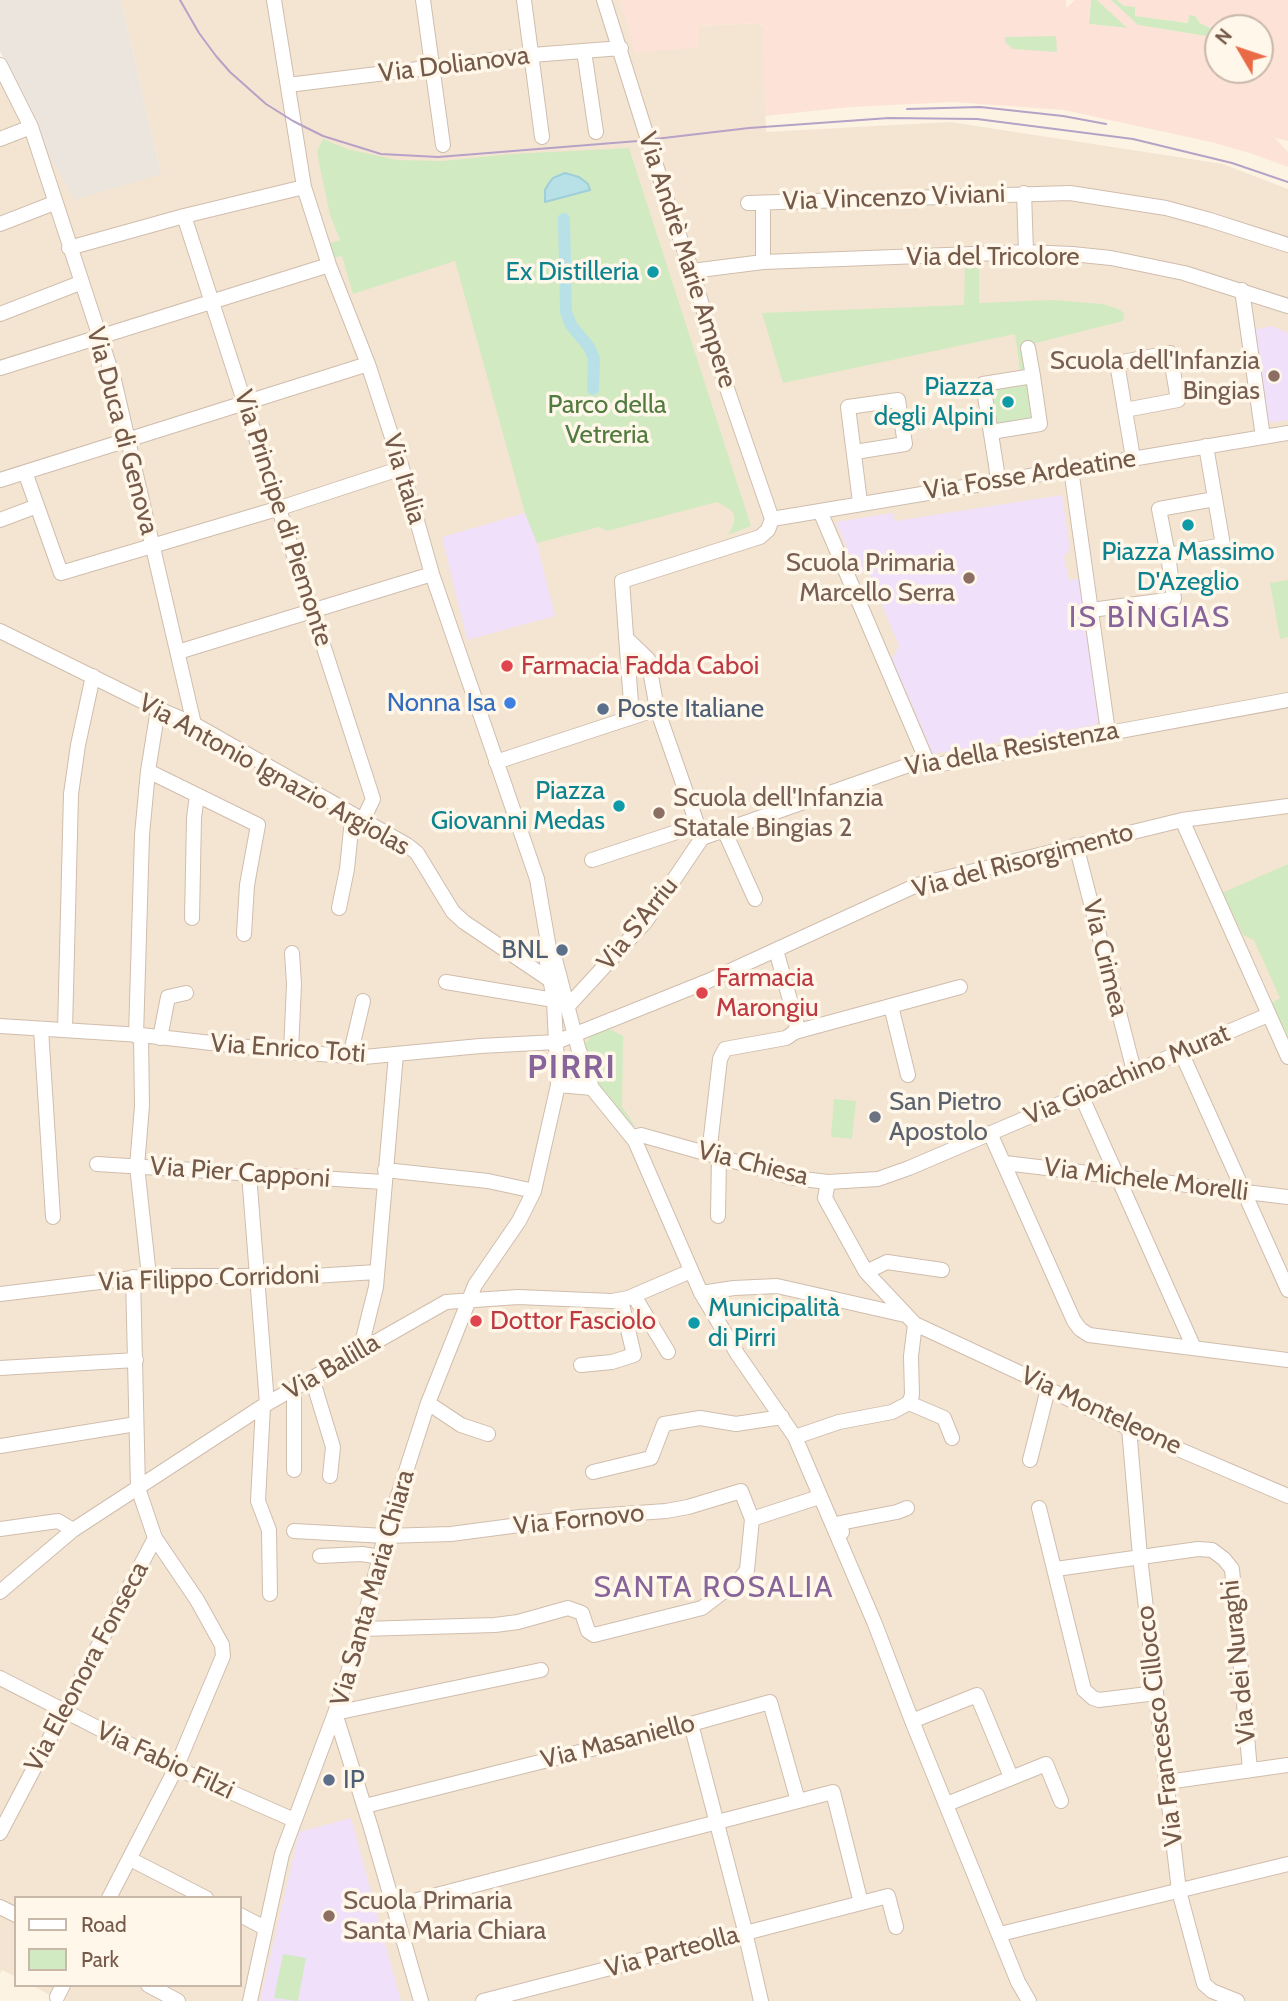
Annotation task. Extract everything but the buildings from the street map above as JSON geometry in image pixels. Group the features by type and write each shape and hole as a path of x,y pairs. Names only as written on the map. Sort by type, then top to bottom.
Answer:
{"street":[{"name":"Via Italia","path":"274,0 304,187 329,265 368,364 402,468 432,574 537,879 551,954"},
{"path":"423,0 443,145"},
{"path":"524,0 542,137"},
{"name":"Via Andrè Marie Ampere","path":"604,0 692,271 723,377 772,519"},
{"name":"Via Dolianova","path":"288,85 532,55 621,48"},
{"path":"584,51 596,132"},
{"name":"Via Duca di Genova","path":"0,65 31,127 114,380 194,724"},
{"path":"0,139 31,127"},
{"path":"69,248 304,187"},
{"name":"Via Vincenzo Viviani","path":"1024,193 1026,252"},
{"name":"Via Vincenzo Viviani","path":"764,262 755,204 1024,193 1070,193 1155,206 1288,245"},
{"path":"0,224 54,203"},
{"name":"Via Principe di Piemonte","path":"184,216 373,799 351,829 339,908"},
{"name":"Via del Tricolore","path":"692,271 764,262 1026,252 1132,261 1184,273 1288,306"},
{"path":"0,368 329,265"},
{"path":"0,314 80,283"},
{"path":"1242,290 1263,437"},
{"path":"990,432 1040,424 1028,348"},
{"path":"1125,410 1178,400 1170,354 1117,363 1133,458"},
{"path":"0,480 368,364"},
{"path":"998,480 983,384 1032,376"},
{"path":"855,452 905,444 898,400 848,407 860,502"},
{"name":"Via Fosse Ardeatine","path":"772,519 860,502 1288,433"},
{"path":"1168,555 1223,545 1206,446"},
{"path":"25,472 61,573 280,508 402,468"},
{"path":"1071,469 1108,732"},
{"path":"1091,610 1174,599 1159,509 1215,499"},
{"path":"0,520 37,506"},
{"path":"820,511 926,760"},
{"path":"632,717 622,581 760,537 768,530 772,519"},
{"path":"178,652 432,574"},
{"name":"Via Antonio Ignazio Argiolas","path":"0,631 194,724 407,845 417,853 453,912 550,981"},
{"path":"626,638 648,659 657,709 700,831"},
{"path":"65,1030 71,794 93,676"},
{"name":"Via della Resistenza","path":"592,860 700,831 724,830 926,760 936,765 1288,700"},
{"path":"149,1276 137,1166 142,1106 139,1036 142,835 148,771 158,709"},
{"path":"496,762 657,709"},
{"path":"148,771 258,824 247,885 244,934"},
{"path":"192,918 197,795"},
{"name":"Via del Risorgimento","path":"576,1035 708,981 918,885 1182,820 1287,808"},
{"path":"1182,820 1288,1057"},
{"path":"724,830 755,899"},
{"name":"Via S'Arriu","path":"568,1006 646,921 700,831"},
{"name":"Via Crimea","path":"1076,845 1135,1071"},
{"path":"776,950 797,1025 795,1032"},
{"path":"291,1052 294,984 292,953"},
{"path":"469,1300 534,1191 557,1090 554,1000 547,962 551,954 555,959 592,1088 633,1137 701,1293 738,1355 795,1437 875,1624 1018,1982 1029,2001"},
{"path":"446,982 554,1000"},
{"path":"718,1216 714,1155 722,1053 725,1049 786,1038 795,1032 960,987"},
{"path":"160,1038 168,997 186,993"},
{"path":"350,1056 363,1002"},
{"path":"891,1006 908,1075"},
{"name":"Via Gioachino Murat","path":"828,1182 878,1179 909,1168 1268,1015"},
{"name":"Via Enrico Toti","path":"0,1026 350,1056 556,1042 576,1035"},
{"path":"41,1029 53,1217"},
{"path":"1181,1052 1288,1290"},
{"path":"360,1351 376,1287 396,1054"},
{"path":"557,1090 592,1088"},
{"path":"1081,1095 1194,1348"},
{"path":"990,1133 1074,1321 1080,1329 1089,1335 1288,1360"},
{"name":"Via Chiesa","path":"633,1137 641,1135 794,1178 828,1182 825,1198 866,1272 910,1320"},
{"name":"Via Michele Morelli","path":"1005,1163 1288,1197"},
{"name":"Via Pier Capponi","path":"97,1164 249,1174 488,1181 534,1191"},
{"path":"249,1174 265,1405 258,1501 270,1530 270,1594"},
{"path":"866,1272 887,1262 942,1270"},
{"path":"627,1298 691,1271"},
{"name":"Via Filippo Corridoni","path":"0,1294 149,1276 314,1276 376,1272"},
{"path":"110,1896 176,1768 223,1656 222,1645 197,1601 155,1538 138,1488 133,1278"},
{"path":"701,1293 743,1287 777,1286 910,1320 912,1395 909,1403 892,1412 839,1422 795,1437"},
{"name":"Via Balilla","path":"0,1592 73,1530 265,1405 446,1302 519,1297 627,1298"},
{"path":"627,1298 668,1352"},
{"path":"581,1365 612,1363 634,1355 627,1298"},
{"name":"Via Santa Maria Chiara","path":"421,2001 365,1805 335,1713 362,1629 385,1536 428,1403 469,1300"},
{"name":"Via Monteleone","path":"910,1320 1031,1378 1048,1390 1288,1496"},
{"path":"0,1368 136,1360"},
{"path":"312,1378 333,1447 330,1476"},
{"path":"294,1389 294,1470"},
{"path":"1030,1460 1048,1390"},
{"path":"428,1403 461,1425 488,1434"},
{"path":"909,1403 948,1417 952,1438"},
{"path":"593,1472 651,1458 664,1424 699,1418 736,1424 782,1418"},
{"path":"0,1446 136,1424"},
{"name":"Via Francesco Cillocco","path":"1129,1427 1140,1557 1179,1891 1204,1984 1212,1991 1237,2001"},
{"name":"Via Fornovo","path":"385,1536 451,1534 580,1517 666,1511 741,1491 752,1519"},
{"path":"362,1629 495,1625 518,1622 568,1608 582,1613 588,1631 594,1635 702,1608 740,1579 747,1570 752,1519 819,1497"},
{"path":"835,1534 842,1532 839,1523 906,1508"},
{"path":"1040,1508 1084,1690 1093,1698 1099,1699 1156,1693"},
{"path":"0,1529 58,1521 73,1530"},
{"path":"294,1531 385,1536"},
{"name":"Via Eleonora Fonseca","path":"0,1833 155,1538"},
{"name":"Via dei Nuraghi","path":"1056,1569 1198,1549 1212,1550 1224,1559 1231,1569 1251,1770"},
{"path":"320,1556 362,1554 380,1557"},
{"path":"250,2001 282,1854 335,1713 541,1670"},
{"name":"Via Fabio Filzi","path":"0,1678 176,1768 293,1820"},
{"path":"912,1721 977,1695 1011,1777"},
{"name":"Via Masaniello","path":"365,1805 770,1702 798,1801"},
{"path":"691,1724 718,1822 761,2001"},
{"path":"947,1804 1046,1764 1061,1801"},
{"path":"1167,1782 1288,1765"},
{"path":"394,1906 833,1792 861,1903"},
{"path":"130,1858 202,1896"},
{"path":"1000,1934 1288,1864"},
{"name":"Via Parteolla","path":"483,2001 888,1896 896,1927"},
{"path":"242,1916 265,1928"},
{"path":"152,1987 178,2001"}],"shaded area":[{"path":"0,0 121,0 161,174 75,200 5,80 12,75 0,51"},
{"path":"121,0 620,0 636,52 698,47 698,26 758,23 763,27 766,132 950,122 1223,164 1288,189 1288,2001 61,2001 35,1987 242,1987 242,1896 14,1896 14,1976 2,1970 0,1974 0,71 161,174"},
{"path":"620,0 1066,0 1066,8 1075,0 1091,0 1089,24 1125,28 1097,0 1111,0 1138,25 1204,36 1204,84 1274,84 1274,14 1204,14 1204,25 1198,19 1189,23 1134,16 1117,0 1288,0 1288,141 1275,138 1288,152 1288,167 1211,142 1064,110 953,102 850,107 765,116 763,27 759,23 699,26 699,47 635,53"},
{"name":"Scuola dell'Infanzia Bingias","path":"1272,326 1288,333 1288,420 1267,423 1253,330"},
{"path":"1062,495 1070,549 1064,557 1069,580 1080,579 1101,719 1095,725 933,754 892,659 899,646 869,575 856,569 836,522 893,513 895,521"},
{"path":"525,513 537,543 555,616 467,640 442,537"},
{"name":"Scuola Primaria Santa Maria Chiara","path":"351,1818 401,2001 260,2001 299,1832"}],"green space":[{"path":"1091,0 1097,0 1127,28 1089,24"},
{"path":"1111,0 1117,0 1124,6 1135,7 1135,16 1188,23 1189,15 1195,16 1204,25 1204,36 1138,25"},
{"path":"1056,36 1057,52 1013,49 1005,42 1005,37"},
{"name":"Parco della Vetreria","path":"323,139 347,149 397,160 442,161 511,154 629,148 751,526 728,535 734,523 734,515 731,510 717,502 607,531 599,527 537,543 525,513 455,261 353,294 342,256 333,258 328,244 340,240 330,215 318,158 317,151"},
{"path":"979,261 979,303 1053,300 1103,304 1124,313 1123,321 1028,345 1040,424 991,432 983,384 1021,377 1015,334 783,383 762,313 964,305 965,262"},
{"path":"1288,580 1288,637 1280,639 1270,583"},
{"path":"1288,864 1288,1039 1271,1003 1280,998 1254,940 1243,935 1222,893"},
{"path":"612,1030 623,1036 622,1107 636,1127 630,1125 598,1087 584,1045 593,1034"},
{"path":"834,1099 856,1101 852,1139 831,1137"},
{"path":"283,1954 306,1958 298,2001 274,1998"}],"water":[{"path":"565,173 579,177 588,184 590,190 545,202 545,190 549,183 553,178"}],"waterway":[{"path":"564,219 566,312 571,325 589,347 594,358 593,389"}],"tram line":[{"path":"180,0 216,56 266,104 323,136 381,154 438,157 889,118 977,119 1133,139 1232,163 1288,182"},
{"path":"907,109 980,107 1063,116 1106,124"}],"place":[{"name":"Ex Distilleria","path":"653,272"},
{"name":"Scuola dell'Infanzia Bingias","path":"1274,376"},
{"name":"Piazza degli Alpini","path":"1008,402"},
{"name":"Piazza Massimo D'Azeglio","path":"1188,525"},
{"name":"Scuola Primaria Marcello Serra","path":"969,578"},
{"name":"Farmacia Fadda Caboi","path":"507,666"},
{"name":"Nonna Isa","path":"510,703"},
{"name":"Poste Italiane","path":"603,709"},
{"name":"Piazza Giovanni Medas","path":"619,806"},
{"name":"Scuola dell'Infanzia Statale Bingias 2","path":"659,813"},
{"name":"BNL","path":"562,950"},
{"name":"Farmacia Marongiu","path":"702,993"},
{"name":"San Pietro Apostolo","path":"875,1117"},
{"name":"Dottor Fasciolo","path":"476,1321"},
{"name":"Municipalità di Pirri","path":"694,1323"},
{"name":"IP","path":"329,1780"},
{"name":"Scuola Primaria Santa Maria Chiara","path":"329,1916"}],"district":[{"name":"IS BÌNGIAS","path":"1150,618"},
{"name":"PIRRI","path":"572,1068"},
{"name":"SANTA ROSALIA","path":"714,1588"}]}
